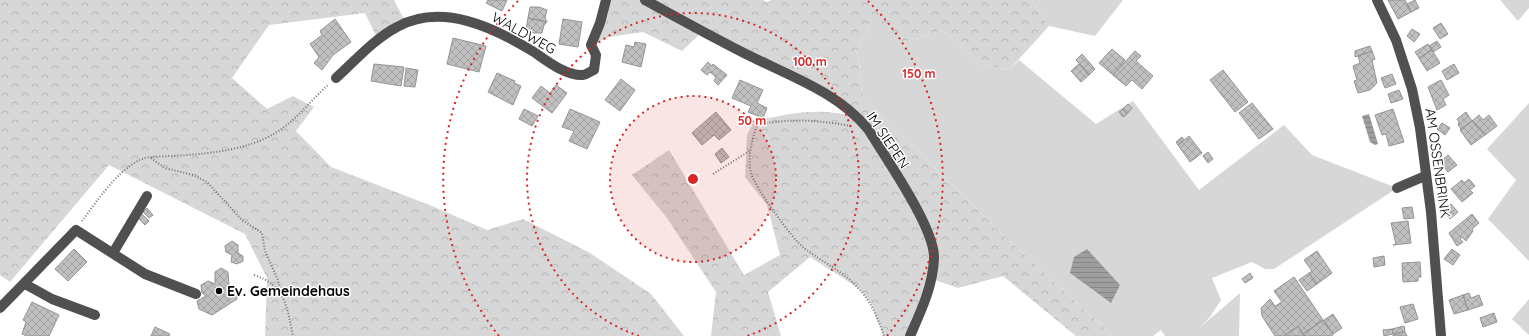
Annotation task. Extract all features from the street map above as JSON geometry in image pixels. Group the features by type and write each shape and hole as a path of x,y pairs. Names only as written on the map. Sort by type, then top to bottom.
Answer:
{"street":[{"name":"WALDWEG","path":"336,78 378,40 396,27 414,21 438,17 456,18 493,30 554,65 583,75 594,70 596,55 591,45 600,23 606,0"},
{"name":"IM SIEPEN","path":"644,0 828,94 858,118 868,129 918,212 928,233 934,256 932,279 926,298 910,336"},
{"name":"AM OSSENBRINK","path":"1378,0 1396,40 1412,89 1420,128 1425,176 1431,212 1441,336"},
{"path":"1397,188 1425,176"},
{"path":"113,253 147,196"},
{"path":"0,308 76,230 145,274 196,294"},
{"path":"25,284 52,299 95,315"}],"path":[{"path":"76,230 103,193 135,162 143,158 150,157 204,155 255,142 273,135 336,78"},
{"path":"868,129 827,122 796,119 775,121 757,125 751,150 751,174 777,216 802,247 847,277 860,289 870,304 884,336"},
{"path":"713,174 751,150"},
{"path":"150,157 165,168 193,175 207,182 242,220 262,233 265,251 278,280 288,311 292,336"},
{"path":"254,274 274,285 282,294"}],"green space":[{"path":"0,0 394,0 406,23 378,40 365,13 269,25 232,78 267,109 293,96 314,107 296,131 331,167 432,206 487,230 523,219 590,253 651,294 684,336 265,336 267,278 245,234 109,165 10,282 0,275"},
{"path":"606,0 763,0 767,2 771,0 1032,0 1049,26 1009,70 980,64 943,30 908,41 889,42 871,23 857,50 864,98 997,229 1113,336 1076,336 1003,276 958,288 932,279 910,336 884,336 871,304 860,289 810,257 768,292 781,336 711,336 716,292 667,218 632,175 669,150 744,275 780,255 767,205 745,177 747,135 754,121 806,112 830,112 857,117 849,111 703,31 682,51 643,32 609,37 591,45"},
{"path":"1032,0 1123,0 1095,36 1049,26"},
{"path":"1500,0 1529,0 1529,8 1518,21"},
{"path":"871,23 908,41 943,30 980,64 1009,70 1019,60 1096,124 1133,101 1199,190 1284,125 1312,155 1397,188 1274,269 1265,269 1252,262 1212,278 1221,300 1210,317 1198,329 1240,293 1239,336 1165,336 1161,330 1153,336 1113,336 997,229 864,98 857,50"},
{"path":"1529,103 1529,261 1488,219 1516,180 1487,149"},
{"path":"1529,299 1529,335 1512,319"}],"shaded area":[{"path":"1369,114 1378,144 1375,145 1370,142 1362,116"},
{"path":"1087,249 1120,285 1111,303 1070,273 1074,257"}],"building":[{"path":"488,0 507,0 502,11 486,3"},
{"path":"1388,0 1405,0 1411,12 1398,19"},
{"path":"1415,0 1419,8 1411,12 1407,4"},
{"path":"530,7 539,7 547,10 545,18 547,22 528,18"},
{"path":"528,18 547,22 544,25 542,33 534,33 526,30"},
{"path":"335,19 351,42 333,55 322,70 314,63 319,57 310,44 322,35 320,31"},
{"path":"563,19 582,22 578,47 559,44"},
{"path":"1441,23 1448,34 1440,39 1433,28"},
{"path":"1412,29 1420,34 1414,42 1407,36"},
{"path":"453,38 486,46 479,72 447,64"},
{"path":"1437,41 1441,47 1433,52 1429,46"},
{"path":"635,42 646,44 641,67 622,62 626,45 634,47"},
{"path":"1428,44 1432,50 1419,58 1415,52"},
{"path":"1370,46 1372,51 1355,57 1355,51"},
{"path":"1112,49 1125,60 1113,75 1099,63"},
{"path":"1432,50 1440,63 1427,71 1419,58"},
{"path":"1135,51 1141,56 1136,61 1153,76 1142,89 1132,80 1126,86 1113,75"},
{"path":"1372,51 1375,59 1372,60 1377,83 1370,90 1358,93 1354,81 1357,80 1353,66 1360,63 1358,56"},
{"path":"1082,54 1095,69 1089,75 1076,60"},
{"path":"708,62 727,75 718,85 714,81 716,77 710,72 707,75 701,70"},
{"path":"374,64 404,67 401,86 371,81"},
{"path":"1079,64 1089,75 1081,82 1071,71"},
{"path":"1454,64 1459,73 1447,80 1442,71"},
{"path":"406,68 418,70 415,87 404,86"},
{"path":"1223,70 1248,102 1235,112 1210,80"},
{"path":"497,73 515,81 514,83 521,86 513,105 488,92"},
{"path":"1392,74 1396,84 1385,88 1381,78"},
{"path":"621,79 635,90 620,111 605,100"},
{"path":"740,80 763,90 757,103 767,108 763,118 748,112 751,106 732,98"},
{"path":"1441,80 1449,95 1443,99 1446,105 1437,110 1428,87"},
{"path":"556,85 567,93 552,113 532,98 541,86 550,93"},
{"path":"1399,90 1403,99 1391,103 1388,94"},
{"path":"1252,103 1273,129 1259,139 1239,113"},
{"path":"1128,104 1132,108 1127,114 1123,109"},
{"path":"524,109 538,116 532,126 519,119"},
{"path":"570,109 600,122 587,149 569,141 574,131 562,127"},
{"path":"1123,109 1127,114 1123,117 1119,112"},
{"path":"1393,109 1404,142 1389,146 1386,134 1382,135 1375,115"},
{"path":"716,112 731,130 719,140 714,135 702,145 692,133"},
{"path":"1466,112 1472,121 1461,129 1458,125 1459,122 1457,119"},
{"path":"1479,115 1483,120 1489,115 1497,126 1485,135 1472,121"},
{"path":"1472,121 1485,135 1471,145 1460,130"},
{"path":"1442,123 1450,128 1445,135 1437,129"},
{"path":"1189,136 1202,153 1190,162 1178,145"},
{"path":"1182,137 1184,140 1178,145 1176,142"},
{"path":"722,148 729,157 721,163 715,154"},
{"path":"1208,152 1213,159 1208,163 1203,156"},
{"path":"1448,155 1457,165 1448,172 1440,162"},
{"path":"1469,179 1475,186 1470,190 1473,193 1462,202 1451,189 1462,180 1464,183"},
{"path":"1451,204 1458,212 1450,219 1443,211"},
{"path":"1412,207 1414,218 1404,219 1402,208"},
{"path":"147,208 153,215 149,218 143,212"},
{"path":"142,214 149,221 145,225 138,218"},
{"path":"1472,214 1479,223 1472,229 1473,231 1466,241 1462,237 1460,239 1463,242 1457,246 1449,233"},
{"path":"1408,221 1411,243 1393,245 1396,244 1391,223"},
{"path":"232,241 238,245 238,253 243,256 243,261 237,264 231,262 232,255 226,252 225,246"},
{"path":"74,249 87,262 68,281 55,269"},
{"path":"1452,249 1460,255 1453,265 1444,259"},
{"path":"1317,251 1332,273 1317,284 1309,273 1312,271 1304,260"},
{"path":"1384,256 1385,265 1374,267 1373,258"},
{"path":"1420,262 1421,277 1418,277 1418,281 1403,282 1402,263"},
{"name":"Ev. Gemeindehaus","path":"221,268 228,272 229,285 236,288 237,299 212,315 199,309 197,301 206,296 202,293 201,285 208,281 215,284 215,272"},
{"path":"1250,273 1253,278 1245,283 1242,279"},
{"path":"1309,273 1317,284 1307,291 1299,280"},
{"path":"1294,277 1323,320 1303,334 1298,326 1284,336 1275,336 1262,316 1261,308 1270,299 1275,306 1282,302 1274,291"},
{"path":"1469,293 1471,298 1479,295 1483,305 1468,310 1463,295"},
{"path":"1463,295 1468,310 1454,314 1449,300"},
{"path":"32,302 59,315 49,336 27,336 22,334 26,322 23,320"},
{"path":"1413,304 1418,319 1405,323 1400,307"},
{"path":"1494,313 1497,322 1483,327 1480,318"},
{"path":"1333,314 1342,328 1333,334 1324,320"},
{"path":"1323,320 1333,334 1332,336 1305,336 1303,334"},
{"path":"1298,326 1305,336 1284,336"},
{"path":"1404,326 1405,331 1393,334 1392,329"},
{"path":"155,327 170,334 169,336 151,336"},
{"path":"1392,329 1393,334 1384,336 1383,330"},
{"path":"1405,332 1407,336 1393,336 1393,335"}],"place":[{"name":"Ev. Gemeindehaus","path":"219,291"}]}
